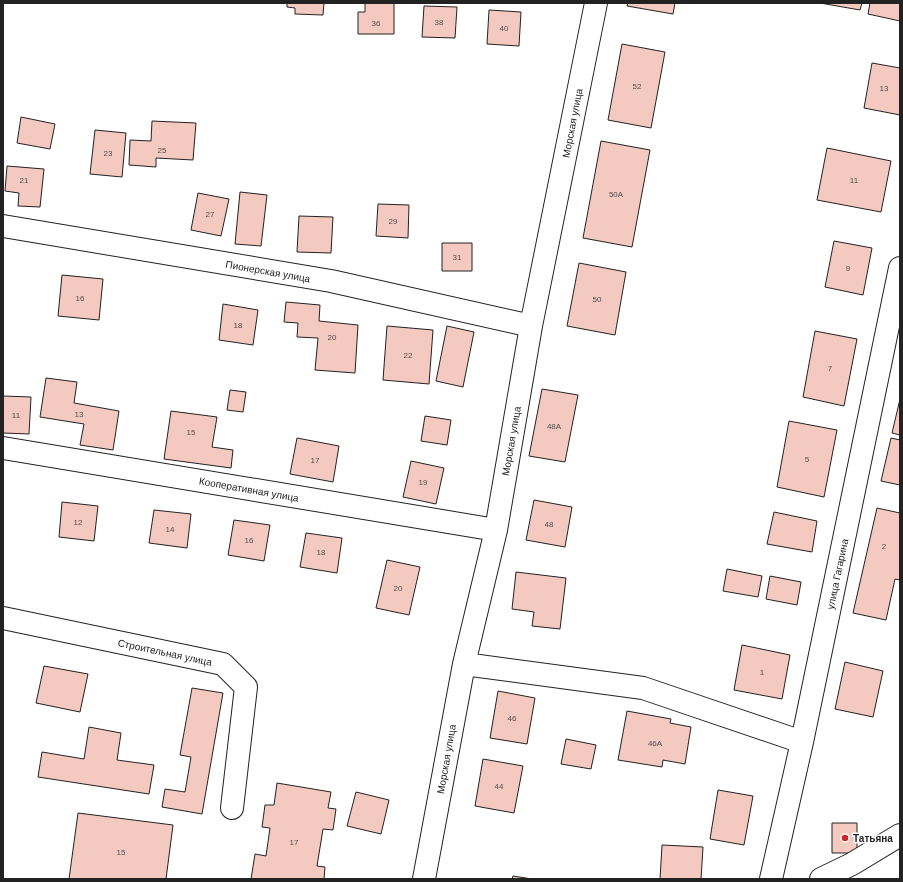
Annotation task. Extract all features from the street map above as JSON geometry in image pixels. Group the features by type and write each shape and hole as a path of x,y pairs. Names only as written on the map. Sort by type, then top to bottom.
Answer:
{"street":[{"name":"Морская улица","path":"424,879 464,664 496,530 531,326 596,3"},
{"name":"Пионерская улица","path":"3,226 331,281 531,326"},
{"name":"улица Гагарина","path":"771,879 802,742 900,268"},
{"name":"Кооперативная улица","path":"3,448 496,530"},
{"name":"Строительная улица","path":"3,618 223,664 246,687 232,808"},
{"path":"464,664 643,688 802,742"},
{"path":"821,879 852,864 900,835"}],"building":[{"path":"287,3 324,3 323,15 295,14 295,8 287,7"},
{"path":"365,3 394,3 394,34 358,34 358,12 365,12"},
{"path":"628,3 675,3 673,14 627,6"},
{"path":"820,3 862,3 860,10"},
{"path":"870,3 900,3 900,21 868,14"},
{"path":"424,6 457,7 455,38 422,37"},
{"path":"489,10 521,12 519,46 487,44"},
{"path":"622,44 665,52 651,128 608,120"},
{"path":"872,63 900,68 900,115 864,108"},
{"path":"21,117 55,124 50,149 17,143"},
{"path":"152,121 196,123 193,160 156,158 156,167 129,165 130,140 151,141"},
{"path":"95,130 126,133 122,177 90,174"},
{"path":"601,141 650,150 632,247 583,238"},
{"path":"827,148 891,161 881,212 817,200"},
{"path":"7,166 44,169 40,207 18,206 19,193 5,191"},
{"path":"240,192 267,195 261,246 235,244"},
{"path":"198,193 229,199 221,236 191,230"},
{"path":"378,204 409,205 408,238 376,236"},
{"path":"299,216 333,217 331,253 297,252"},
{"path":"834,241 872,248 863,295 825,287"},
{"path":"442,243 472,243 472,271 442,271"},
{"path":"579,263 626,272 615,335 567,326"},
{"path":"62,275 103,279 99,320 58,316"},
{"path":"286,302 320,305 319,321 358,325 355,373 315,370 318,338 297,337 298,323 284,322"},
{"path":"223,304 258,310 253,345 219,340"},
{"path":"387,326 433,330 429,384 383,380"},
{"path":"447,326 474,332 463,387 436,381"},
{"path":"815,331 857,339 844,406 803,397"},
{"path":"46,378 77,382 74,403 119,411 113,450 80,445 84,424 40,417"},
{"path":"542,389 578,395 565,462 529,456"},
{"path":"230,390 246,392 243,412 227,410"},
{"path":"3,396 31,397 29,434 3,433"},
{"path":"900,399 900,435 892,433"},
{"path":"171,411 217,417 212,447 233,450 231,468 164,459"},
{"path":"425,416 451,420 447,445 421,441"},
{"path":"789,421 837,430 824,497 777,487"},
{"path":"297,438 339,446 333,482 290,474"},
{"path":"891,438 900,440 900,485 881,481"},
{"path":"411,461 444,468 436,504 403,497"},
{"path":"534,500 572,507 565,547 526,540"},
{"path":"62,502 98,506 94,541 59,537"},
{"path":"877,508 900,513 900,580 895,579 886,620 853,613"},
{"path":"154,510 191,514 187,548 149,543"},
{"path":"774,512 817,521 812,552 767,544"},
{"path":"234,520 270,525 264,561 228,555"},
{"path":"306,533 342,538 337,573 300,567"},
{"path":"387,560 420,567 409,615 376,608"},
{"path":"727,569 762,576 758,597 723,591"},
{"path":"516,572 566,578 560,629 532,626 534,612 512,609"},
{"path":"770,576 801,582 797,605 766,599"},
{"path":"742,645 790,655 782,699 734,690"},
{"path":"845,662 883,671 873,717 835,709"},
{"path":"44,666 88,674 80,712 36,703"},
{"path":"192,688 223,693 202,814 162,807 165,789 185,792 191,757 180,755"},
{"path":"498,691 535,698 527,744 490,738"},
{"path":"627,711 671,719 670,723 691,727 685,764 663,760 662,767 618,760"},
{"path":"89,727 121,733 117,760 154,765 149,794 38,777 42,752 84,759"},
{"path":"566,739 596,745 591,769 561,764"},
{"path":"483,759 523,766 514,813 475,806"},
{"path":"277,783 331,792 328,808 336,809 333,830 323,829 317,866 325,867 324,879 251,879 255,854 266,856 270,828 262,827 265,805 274,805"},
{"path":"718,790 753,796 744,845 710,839"},
{"path":"356,792 389,800 381,834 347,826"},
{"path":"78,813 173,825 166,879 69,879"},
{"name":"Татьяна","path":"832,823 857,823 857,853 832,853"},
{"path":"662,845 703,847 701,879 660,879"},
{"path":"513,876 532,879 512,879"}],"place":[{"name":"Татьяна","path":"845,838"}]}
